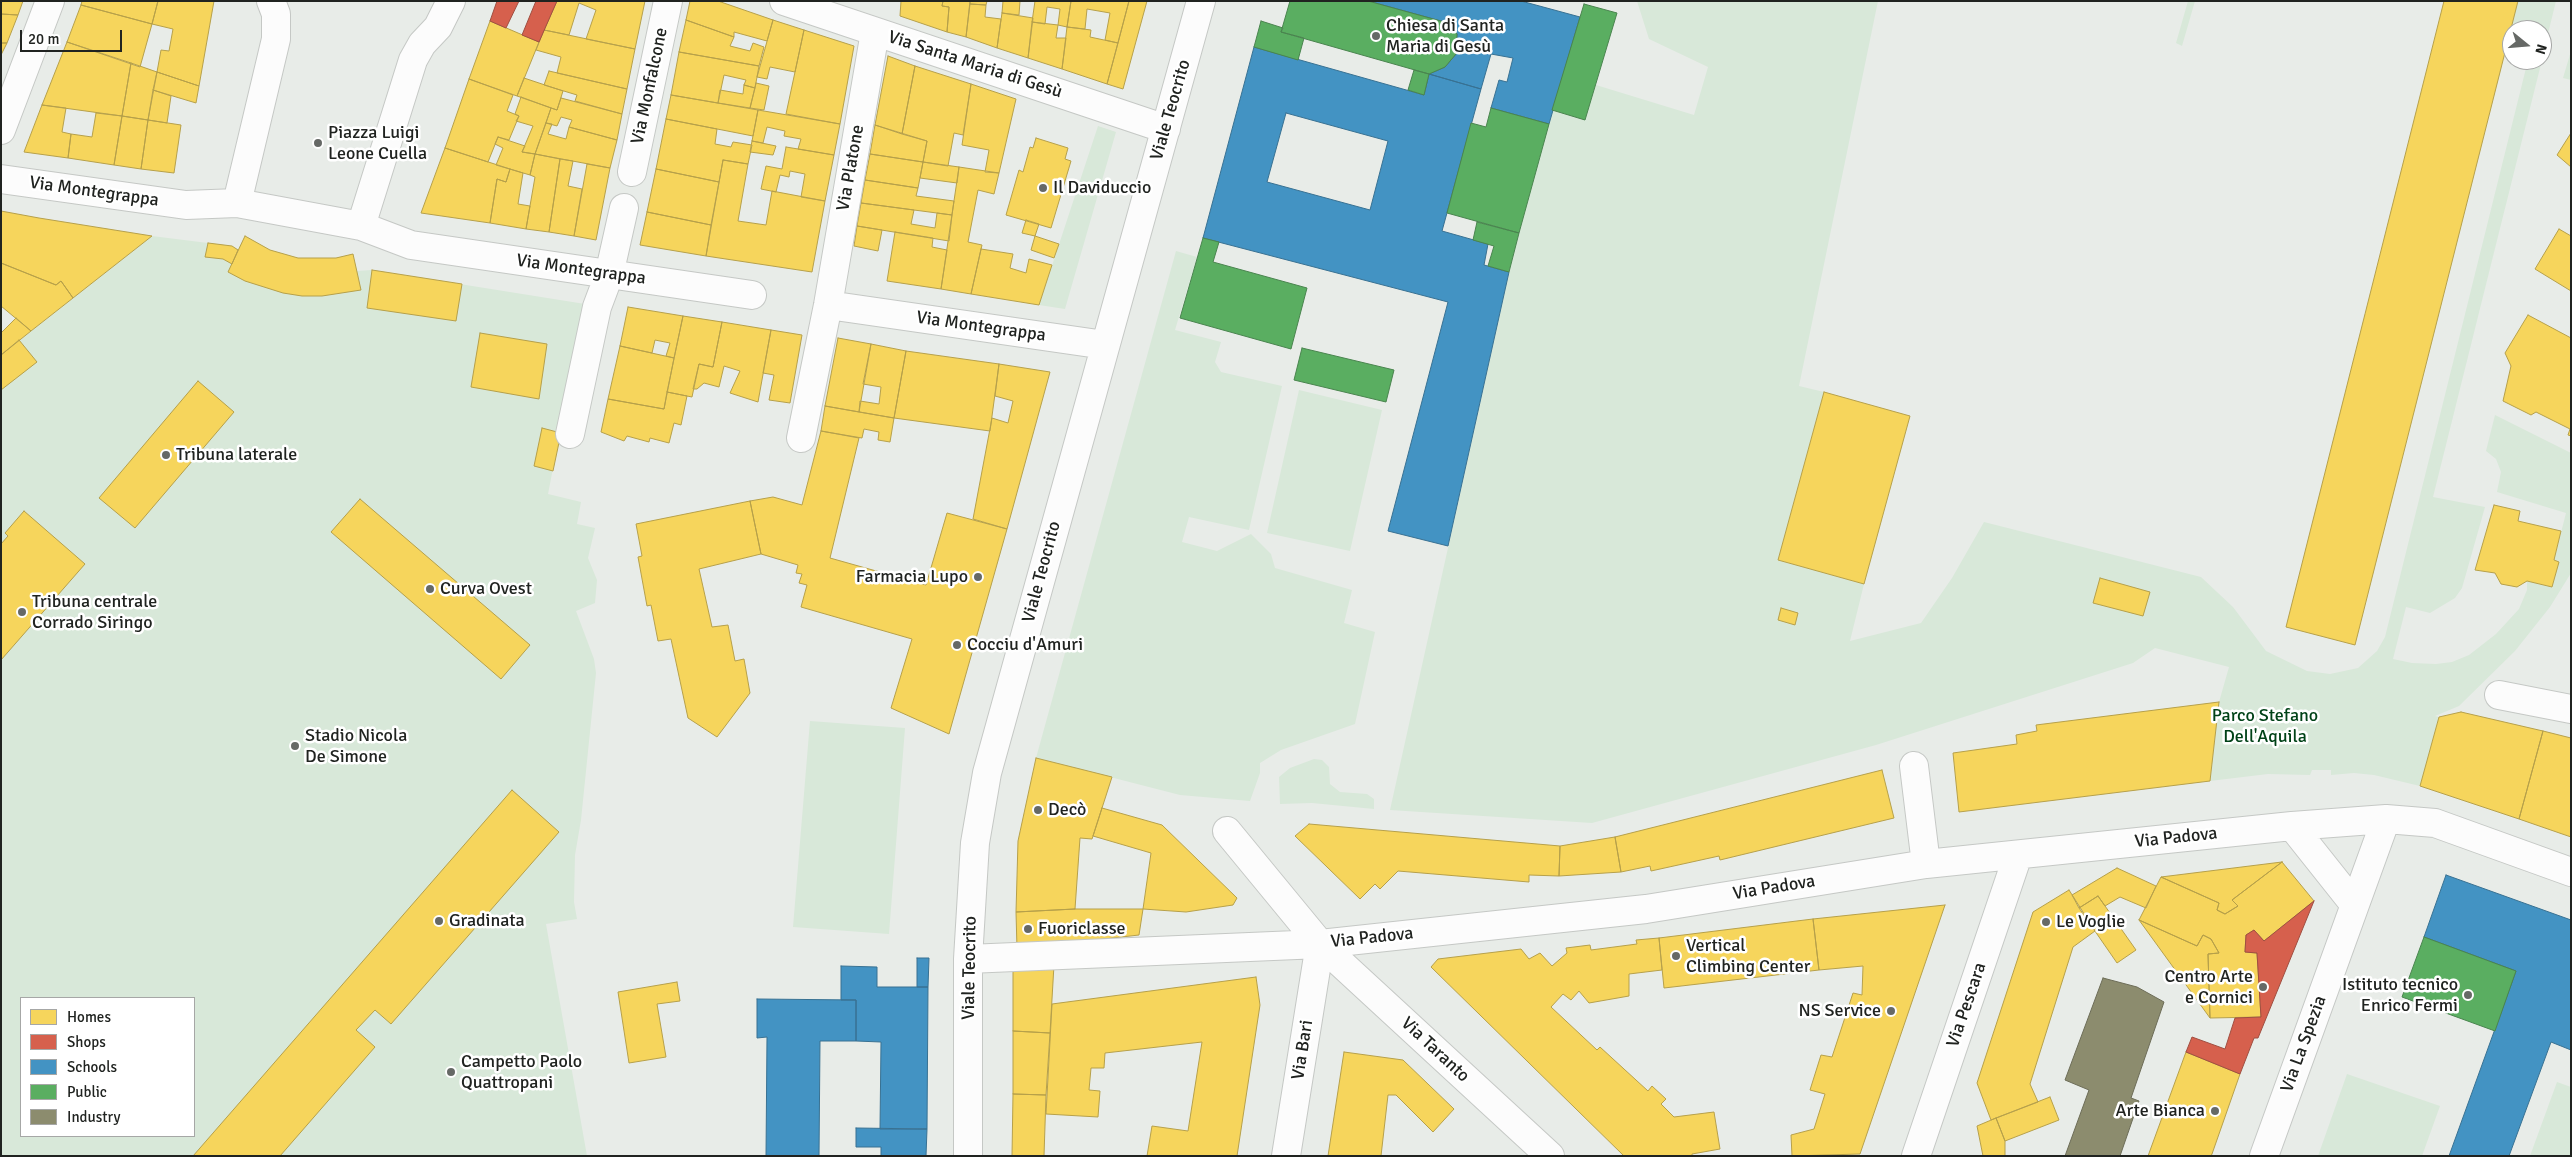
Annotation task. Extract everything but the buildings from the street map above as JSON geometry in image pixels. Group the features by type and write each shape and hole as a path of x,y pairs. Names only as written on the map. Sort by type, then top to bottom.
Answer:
{"street":[{"path":"1,130 50,1"},
{"path":"237,203 276,39 276,14 271,1"},
{"path":"361,226 413,60 422,44 438,27 451,1"},
{"name":"Via Monfalcone","path":"632,172 668,1"},
{"name":"Via Santa Maria di Gesù","path":"784,1 1166,129"},
{"name":"Viale Teocrito","path":"968,1156 968,959 975,842 987,773 1201,1"},
{"name":"Via Platone","path":"802,438 828,305 875,32"},
{"name":"Via Montegrappa","path":"1,180 186,206 237,203 361,226 411,245 752,295"},
{"path":"570,434 597,307 610,275 624,208"},
{"name":"Via Montegrappa","path":"828,305 1105,345"},
{"path":"2499,695 2571,709"},
{"path":"1914,766 1926,864"},
{"name":"Via Padova","path":"968,959 1320,944 1646,909 1926,864 2292,826 2386,819 2435,823 2571,872"},
{"name":"Via La Spezia","path":"2264,1156 2386,819"},
{"path":"2292,826 2354,904"},
{"name":"Via Taranto","path":"1226,832 1320,944 1550,1156"},
{"name":"Via Pescara","path":"1916,1156 2018,855"},
{"name":"Via Bari","path":"1286,1156 1320,944"}],"green space":[{"name":"Parco Stefano Dell'Aquila","path":"1637,1 1878,1 1799,386 1824,392 1778,560 1864,584 1850,641 1921,623 1952,578 1984,522 2201,577 2233,607 2266,651 2307,671 2330,674 2358,668 2377,651 2385,637 2526,70 2540,70 2433,497 2485,507 2462,588 2455,598 2430,613 2406,607 2393,659 2412,663 2436,664 2452,662 2469,655 2496,634 2519,609 2527,590 2527,581 2552,587 2559,562 2554,560 2566,513 2497,492 2501,472 2496,459 2486,451 2495,415 2571,453 2571,573 2550,607 2515,651 2459,706 2435,716 2439,717 2420,786 2374,775 2354,773 2331,775 2331,770 2312,770 2310,775 2268,774 2210,781 2219,702 2229,667 2155,648 2133,663 1876,745 1592,823 1390,810 1509,272 1552,110 1585,119 1596,85 1694,115 1708,67 1649,39"},
{"path":"2188,1 2195,1 2182,46 2176,43"},
{"path":"2518,1 2556,1 2551,20 2513,20"},
{"path":"2571,51 2571,80 2563,78"},
{"path":"1098,126 1116,132 1065,309 1039,305"},
{"name":"Stadio Nicola De Simone","path":"152,236 232,246 238,249 245,236 270,250 298,258 336,258 353,254 357,271 372,270 585,304 548,494 581,502 577,524 595,528 588,558 597,580 595,603 576,611 594,659 596,673 581,820 575,855 574,902 577,919 546,924 587,1156 1,1156 1,355"},
{"path":"1176,251 1197,257 1175,330 1221,342 1215,362 1221,372 1282,386 1249,530 1189,517 1182,542 1217,551 1251,534 1271,554 1275,568 1352,590 1344,623 1375,632 1355,724 1281,750 1260,763 1260,773 1250,801 1180,795 1036,758"},
{"path":"1299,390 1382,410 1350,551 1267,533"},
{"path":"810,721 905,728 889,934 793,927"},
{"path":"1314,759 1322,760 1329,767 1330,784 1340,792 1367,794 1374,799 1374,809 1312,803 1280,804 1279,777 1290,768"},
{"path":"2347,1074 2440,1106 2422,1156 2318,1156"},
{"path":"2557,1082 2571,1087 2571,1156 2530,1156"}],"place":[{"name":"Chiesa di Santa Maria di Gesù","path":"1376,36"},
{"name":"Piazza Luigi Leone Cuella","path":"318,143"},
{"name":"Il Daviduccio","path":"1043,188"},
{"name":"Tribuna laterale","path":"166,455"},
{"name":"Farmacia Lupo","path":"978,577"},
{"name":"Curva Ovest","path":"430,589"},
{"name":"Tribuna centrale Corrado Siringo","path":"22,612"},
{"name":"Cocciu d'Amuri","path":"957,645"},
{"name":"Stadio Nicola De Simone","path":"295,746"},
{"name":"Decò","path":"1038,810"},
{"name":"Gradinata","path":"439,921"},
{"name":"Le Voglie","path":"2046,922"},
{"name":"Fuoriclasse","path":"1028,929"},
{"name":"Vertical Climbing Center","path":"1676,956"},
{"name":"Centro Arte e Cornici","path":"2263,987"},
{"name":"Istituto tecnico Enrico Fermi","path":"2468,995"},
{"name":"NS Service","path":"1891,1011"},
{"name":"Campetto Paolo Quattropani","path":"451,1072"},
{"name":"Arte Bianca","path":"2215,1111"}]}
